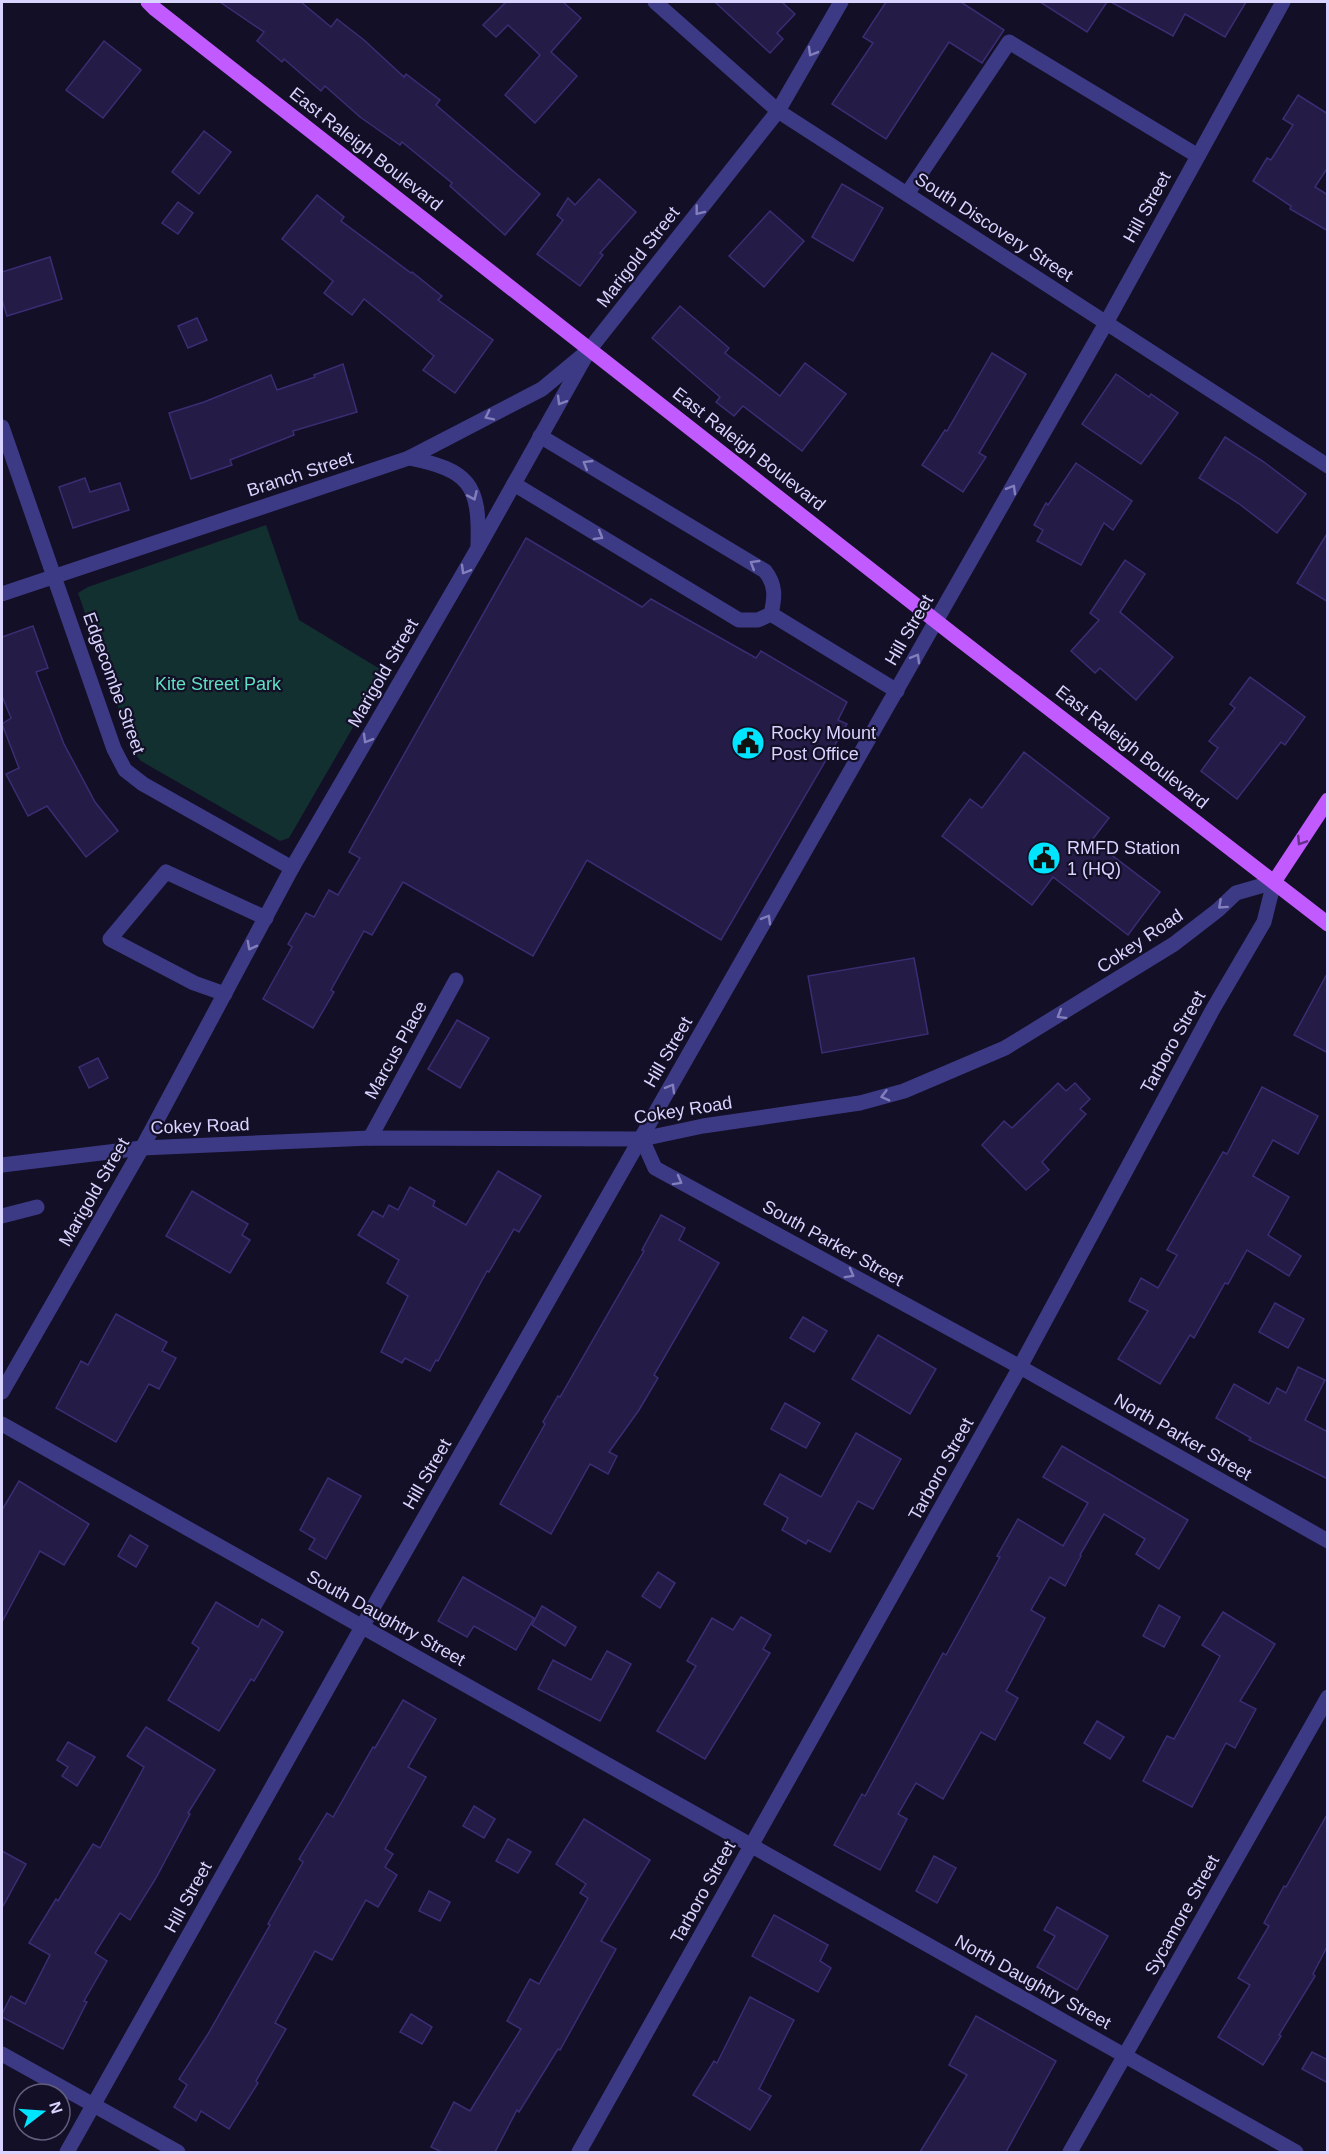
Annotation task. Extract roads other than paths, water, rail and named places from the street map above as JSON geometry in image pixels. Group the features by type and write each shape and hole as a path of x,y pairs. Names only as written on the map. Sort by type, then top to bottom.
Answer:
{"main road":[{"name":"East Raleigh Boulevard","path":"148,2 590,350 1328,924"},
{"name":"Tarboro Street","path":"1275,882 1328,800"}],"street":[{"name":"South Discovery Street","path":"656,2 778,111 1328,466"},
{"name":"Marigold Street","path":"2,1392 142,1148 292,868 590,350 778,111 841,2"},
{"name":"Hill Street","path":"67,2152 362,1627 1106,323 1283,2"},
{"path":"907,194 1009,42 1198,156"},
{"name":"Branch Street","path":"2,594 409,458 542,389 590,350"},
{"name":"Edgecombe Street","path":"2,427 114,749 125,770 143,784 292,868"},
{"path":"540,436 765,571 772,580 774,591 771,614"},
{"path":"409,458 430,462 465,478 478,507 478,548"},
{"path":"514,484 739,621 758,620 771,614"},
{"path":"771,614 897,691"},
{"path":"225,994 194,983 110,939 166,872 266,918"},
{"name":"Cokey Road","path":"2,1165 142,1148 370,1138 642,1139 703,1126 860,1103 904,1091 1005,1048 1174,944 1218,910 1236,892 1275,882"},
{"name":"Tarboro Street","path":"579,2152 1020,1367 1213,1009 1264,922 1275,882"},
{"name":"Marcus Place","path":"370,1138 456,980"},
{"name":"South Parker Street","path":"642,1139 656,1168 1020,1367"},
{"path":"2,1216 37,1207"},
{"name":"North Parker Street","path":"1020,1367 1328,1541"},
{"name":"South Daughtry Street","path":"2,1425 751,1847"},
{"name":"Sycamore Street","path":"1070,2152 1328,1697"},
{"name":"North Daughtry Street","path":"751,1847 1296,2152"},
{"path":"2,2054 178,2152"}],"place":[{"name":"Rocky Mount Post Office","path":"748,743"},
{"name":"RMFD Station 1 (HQ)","path":"1044,858"}],"park label":[{"name":"Kite Street Park","path":"218,684"}]}
